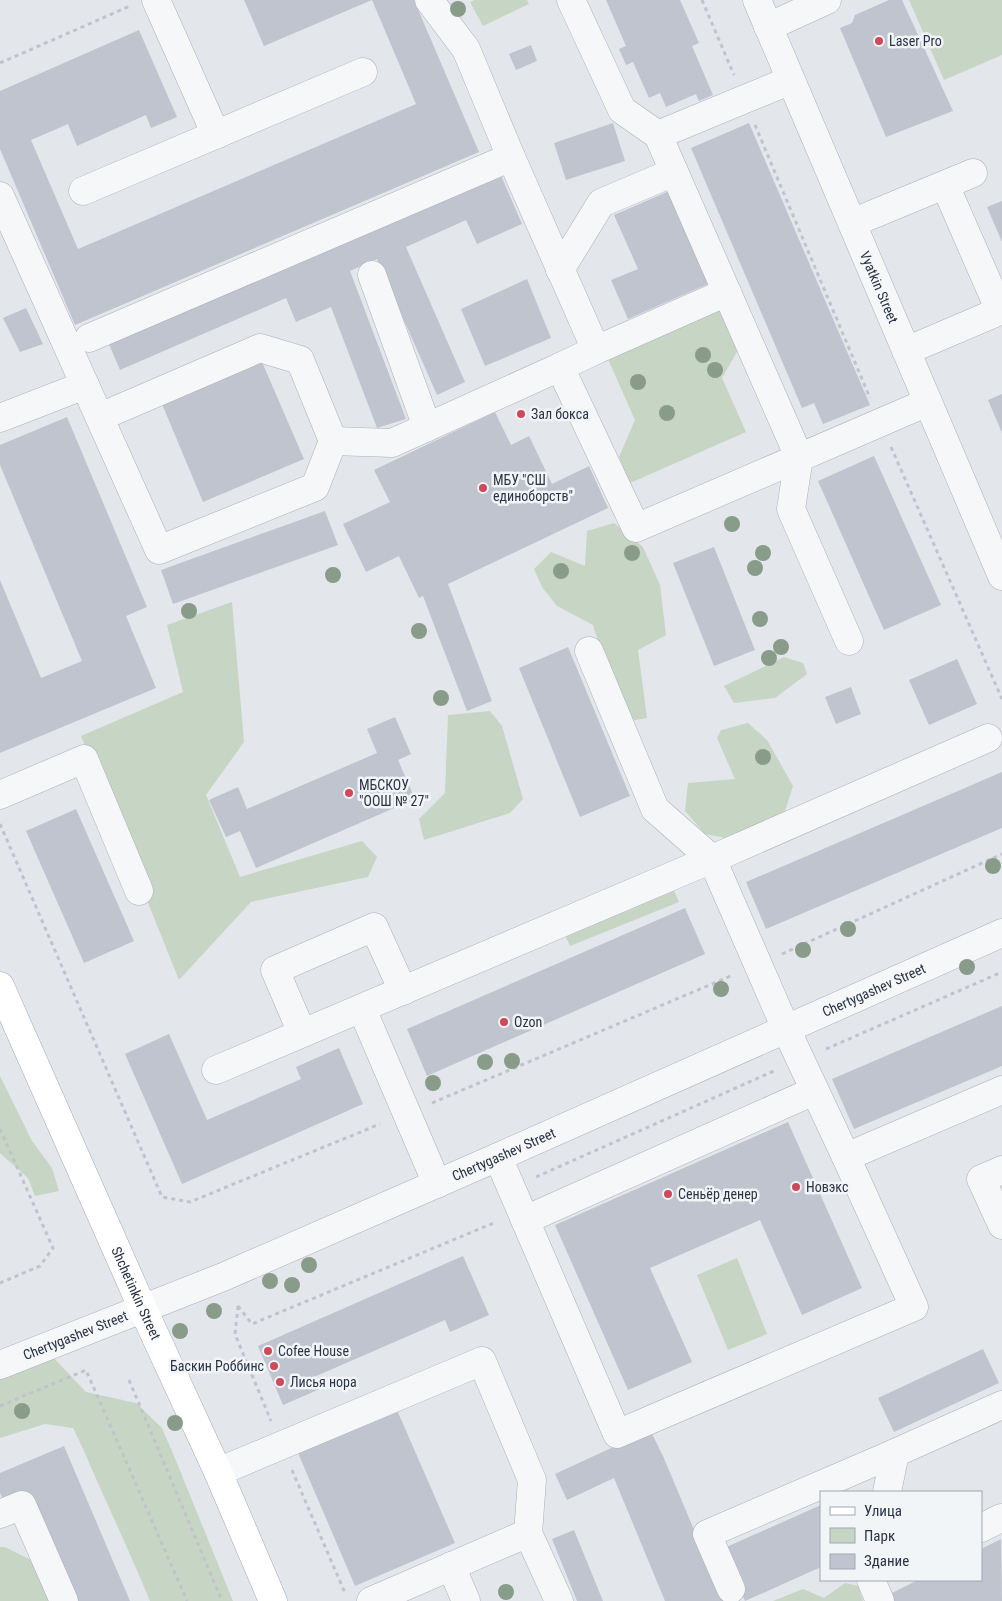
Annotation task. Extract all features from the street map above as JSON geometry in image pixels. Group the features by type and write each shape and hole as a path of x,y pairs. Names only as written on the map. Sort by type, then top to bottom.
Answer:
{"main road":[{"name":"Shchetinkin Street","path":"0,986 142,1307 218,1472 273,1601"}],"street":[{"path":"429,0 466,50 596,350"},
{"path":"571,0 622,110 658,135 799,457 791,509 849,641"},
{"name":"Vyatkin Street","path":"757,0 1002,576"},
{"path":"768,27 827,0"},
{"path":"146,2 216,135"},
{"path":"83,191 363,72"},
{"path":"658,135 791,80"},
{"path":"89,338 511,156"},
{"path":"560,270 601,204 674,172"},
{"path":"852,224 973,173"},
{"path":"906,351 1001,311 945,185"},
{"path":"0,196 159,550 315,487 333,441 300,360 260,348 100,417"},
{"path":"372,275 427,427"},
{"path":"333,441 392,443 726,292"},
{"path":"560,367 636,528 928,402"},
{"path":"0,418 85,385"},
{"path":"498,1157 617,1434 914,1307 786,1029 712,859 655,809 589,651"},
{"path":"216,1070 712,859 988,738"},
{"path":"0,795 84,759 139,892"},
{"path":"302,1034 275,970 374,927 402,991"},
{"name":"Chertygashev Street","path":"0,1365 142,1307 222,1277 437,1184 1002,933"},
{"path":"362,1009 437,1184"},
{"path":"525,1220 814,1091"},
{"path":"846,1157 1002,1091"},
{"path":"1002,1170 981,1179 1002,1226"},
{"path":"218,1472 482,1361 532,1480 528,1533 559,1601"},
{"path":"730,1588 707,1534 1002,1405"},
{"path":"887,1491 895,1453"},
{"path":"0,1514 22,1504 64,1601"},
{"path":"371,1601 528,1533"},
{"path":"451,1566 466,1601"}],"path":[{"path":"702,0 881,423 1002,699"},
{"path":"0,63 146,2"},
{"path":"0,824 162,1198 190,1202 406,1114 758,965 1002,854"},
{"path":"0,1129 53,1248 40,1266 0,1284"},
{"path":"0,1406 86,1370 187,1601"},
{"path":"129,1380 222,1601"}],"green space":[{"path":"475,0 527,0 529,4 483,26 470,2"},
{"path":"909,0 1002,0 1002,55 944,80"},
{"path":"719,306 738,350 722,378 746,432 630,483 619,457 635,420 607,357"},
{"path":"614,523 643,547 660,585 666,635 638,650 647,718 630,721 608,672 593,625 557,606 542,587 534,569 551,552 585,566 587,531"},
{"path":"232,602 244,742 206,795 240,877 362,841 377,857 368,877 251,902 179,980 81,736 183,692 167,625"},
{"path":"784,657 803,663 807,674 775,698 734,703 724,686"},
{"path":"490,711 502,726 523,799 510,813 424,840 419,819 445,793 448,715"},
{"path":"748,723 767,740 793,786 785,811 731,839 705,834 685,811 688,783 735,779 717,738 721,730"},
{"path":"671,884 679,902 570,946 562,928"},
{"path":"0,1076 32,1141 52,1168 59,1191 35,1196 28,1178 0,1153"},
{"path":"737,1258 767,1334 728,1350 697,1275"},
{"path":"51,1355 86,1392 136,1403 162,1428 233,1601 150,1601 73,1428 45,1424 0,1438 0,1373"},
{"path":"0,1547 5,1547 37,1563 53,1601 0,1601"},
{"path":"845,1583 858,1586 863,1601 773,1601 803,1589 824,1598"}],"building":[{"path":"244,0 372,0 264,46"},
{"path":"372,0 414,0 479,152 75,325 0,149 0,91 139,30 177,117 151,128 146,115 77,146 68,124 31,140 78,249 416,104"},
{"path":"606,0 680,0 699,43 692,46 713,95 699,101 696,94 666,107 660,93 649,98 633,62 626,65 619,49 626,46"},
{"path":"889,0 902,0 953,111 886,137 840,28 852,23 855,15"},
{"path":"531,45 537,61 516,70 509,54"},
{"path":"613,123 625,161 566,180 554,143"},
{"path":"749,123 870,405 823,424 814,403 802,408 691,148"},
{"path":"500,173 522,224 477,244 466,220 406,247 465,382 437,395 377,259 350,271 406,419 377,428 331,307 296,322 286,298 120,370 108,342"},
{"path":"669,191 710,283 628,319 611,280 638,269 614,215"},
{"path":"1002,201 1002,242 987,207"},
{"path":"527,279 551,338 485,366 461,309"},
{"path":"26,308 43,344 20,352 3,318"},
{"path":"262,362 304,459 203,502 162,404"},
{"path":"1002,394 1002,433 988,400"},
{"path":"495,412 511,445 529,436 552,484 589,466 608,508 448,584 492,701 467,711 423,596 419,598 399,556 366,572 343,524 390,502 374,470"},
{"path":"67,417 147,607 126,616 156,688 0,753 0,580 41,678 82,661 0,465 0,445"},
{"path":"874,456 941,605 884,630 818,481"},
{"path":"325,511 338,545 173,604 161,570"},
{"path":"714,547 755,650 714,666 673,563"},
{"path":"568,647 630,796 580,817 519,668"},
{"path":"957,659 977,704 929,725 909,680"},
{"path":"851,687 861,714 836,724 825,697"},
{"name":"МБСКОУ \"ООШ № 27\"","path":"395,717 411,754 398,760 415,799 256,868 240,831 226,837 209,800 238,787 247,809 377,753 367,729"},
{"path":"1002,772 1002,828 766,929 746,882"},
{"path":"76,809 134,941 84,963 26,831"},
{"path":"685,908 705,954 427,1076 407,1029"},
{"path":"1002,1006 1002,1066 854,1129 832,1079"},
{"path":"169,1034 207,1120 301,1079 296,1067 339,1048 363,1104 182,1184 125,1054"},
{"path":"788,1122 862,1288 802,1315 760,1220 650,1268 692,1362 628,1390 555,1225"},
{"path":"463,1256 489,1315 450,1332 445,1320 314,1377 320,1389 283,1405 258,1346"},
{"path":"983,1349 999,1383 894,1432 878,1398"},
{"path":"397,1410 455,1543 355,1586 298,1453"},
{"path":"650,1430 663,1456 724,1601 665,1601 614,1478 567,1500 555,1474"},
{"path":"64,1446 130,1601 72,1601 25,1491 3,1500 0,1493 0,1473"},
{"path":"820,1505 820,1567 745,1601 722,1549"},
{"path":"574,1530 603,1601 577,1601 552,1539"},
{"path":"1001,1539 1002,1601 893,1601 890,1594 916,1581 982,1581 982,1548"}],"place":[{"name":"Laser Pro","path":"879,41"},
{"name":"Зал бокса","path":"521,414"},
{"name":"МБУ \"СШ единоборств\"","path":"483,488"},
{"name":"МБСКОУ \"ООШ № 27\"","path":"349,793"},
{"name":"Ozon","path":"504,1022"},
{"name":"Новэкс","path":"796,1187"},
{"name":"Сеньёр денер","path":"668,1194"},
{"name":"Cofee House","path":"268,1351"},
{"name":"Баскин Роббинс","path":"274,1366"},
{"name":"Лисья нора","path":"280,1382"}]}
